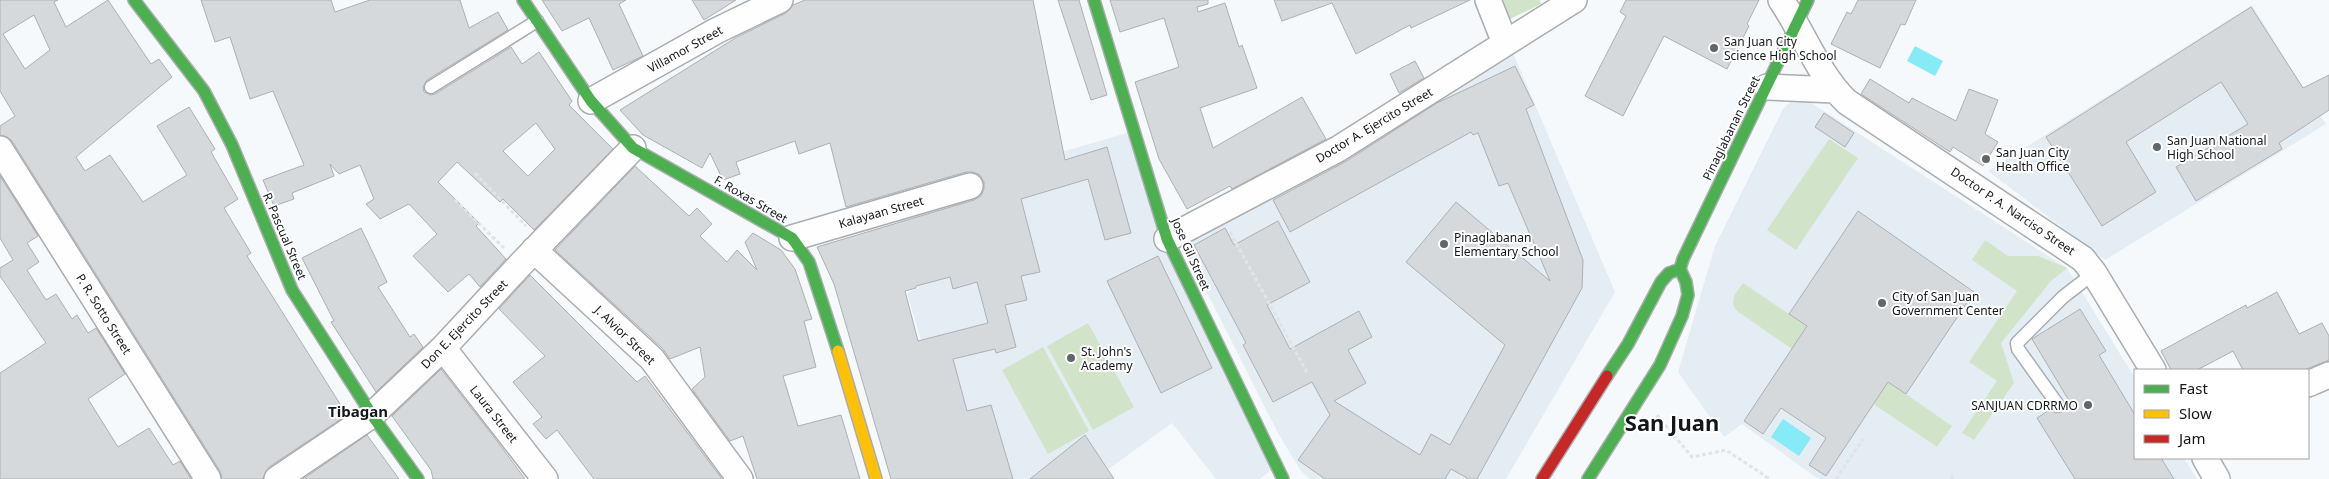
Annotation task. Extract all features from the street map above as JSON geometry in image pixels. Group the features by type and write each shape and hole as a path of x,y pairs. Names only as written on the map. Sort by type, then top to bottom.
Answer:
{"street":[{"name":"R. Pascual Street","path":"134,0 204,91 232,145 292,290 372,415 418,479"},
{"name":"F. Roxas Street","path":"523,0 591,101 633,148 652,157 792,238 809,262 819,288 876,479"},
{"name":"Villamor Street","path":"591,101 716,31 780,0"},
{"name":"Jose Gil Street","path":"1094,0 1167,239 1283,479"},
{"path":"1488,0 1505,43"},
{"path":"1781,0 1797,23"},
{"name":"Pinaglabanan Street","path":"1542,479 1628,344 1661,282 1669,273 1680,269 1808,0"},
{"name":"Doctor A. Ejercito Street","path":"1167,239 1338,149 1505,43 1561,3"},
{"name":"Doctor P. A. Narciso Street","path":"1797,23 1834,90 1847,102 2082,259 2094,273 2152,369"},
{"path":"1767,86 1834,90"},
{"name":"Don E. Ejercito Street","path":"277,479 372,415 443,348 532,252 633,148"},
{"name":"P. R. Sotto Street","path":"0,149 208,479"},
{"name":"Kalayaan Street","path":"792,238 970,186"},
{"name":"J. Alvior Street","path":"532,252 652,359 740,479"},
{"path":"1588,479 1660,365 1682,316 1688,295 1686,282 1680,269"},
{"name":"Laura Street","path":"443,348 545,479"},
{"path":"2309,384 2329,375"},
{"path":"2206,459 2217,479"}],"lane":[{"path":"431,87 537,21"},
{"path":"2058,405 2018,349 2020,338 2064,297 2094,273"}],"path":[{"path":"474,172 532,252"},
{"path":"454,200 532,252"},
{"path":"1219,212 1308,374"},
{"path":"1641,395 1692,457 1726,450 1770,479"},
{"path":"1836,479 1863,439"}],"shaded area":[{"name":"San Juan National High School","path":"2252,5 2326,124 2105,260 1988,171"},
{"name":"Pinaglabanan Elementary School","path":"1513,53 1615,292 1506,479 1310,479 1301,471 1279,435 1183,245"},
{"path":"1792,101 1810,102 2067,268 2134,376 2134,459 2185,459 2197,479 1818,479 1742,424 1724,437 1678,372 1715,246 1783,109"},
{"name":"St. John's Academy","path":"1127,133 1272,470 1259,479 1216,479 1172,423 1095,479 962,479 907,293 918,288 899,217 978,195 975,177"}],"green space":[{"path":"1500,0 1540,0 1541,4 1508,20"},
{"path":"1829,139 1858,158 1796,250 1767,230"},
{"path":"1985,240 2008,256 2038,256 2067,268 2050,282 2001,343 2014,383 1974,440 1962,433 1997,381 1969,362 2017,291 1972,260"},
{"path":"1743,283 1826,339 1811,362 1737,311 1733,305 1734,296"},
{"path":"1088,323 1134,407 1093,430 1047,346"},
{"path":"1043,347 1089,431 1048,454 1002,370"},
{"path":"1871,370 1952,426 1937,447 1856,392"}],"water":[{"path":"1915,46 1943,61 1935,76 1907,61"},
{"path":"1783,419 1811,438 1799,456 1771,437"}],"building":[{"path":"0,0 58,0 54,2 66,27 108,0 151,64 159,59 172,77 76,157 85,171 110,155 143,202 187,175 157,126 189,107 215,149 211,152 238,199 224,208 251,253 247,256 347,415 269,467 263,479 222,479 220,471 12,141 0,135 0,126 15,116 0,91","holes":["34,15 50,50 25,69 3,34"]},
{"path":"201,0 331,0 335,12 370,0 460,0 469,28 498,12 508,30 427,80 423,87 424,92 431,95 435,94 511,47 522,64 539,52 572,101 569,105 613,149 534,230 503,199 500,202 457,162 438,182 479,223 476,226 506,259 480,287 469,274 448,292 413,256 437,234 409,204 380,219 366,204 374,199 360,165 339,174 330,164 334,176 292,193 294,199 274,206 263,180 304,165 273,91 250,99 230,37 215,42","holes":["536,123 555,149 528,176 503,151"]},
{"path":"542,0 626,0 619,4 643,56 613,70 589,18 562,31"},
{"path":"692,0 736,0 704,20"},
{"path":"805,0 1033,0 1065,160 1107,147 1131,233 1105,240 1088,179 1021,199 1040,272 1021,276 1027,300 1005,305 1016,347 996,353 995,349 953,359 967,411 991,405 1013,479 891,479 834,284 817,247 974,200 981,196 984,189 984,182 980,175 966,172 846,207 830,143 799,154 795,141 736,162 740,174 723,180 710,153 702,168 643,135 620,110 737,37 786,13 793,5","holes":["950,277 953,289 977,282 988,323 918,341 905,291 916,288 916,286"]},
{"path":"1058,0 1079,0 1107,95 1091,100"},
{"path":"1110,0 1208,0 1208,4 1197,7 1198,12 1225,3 1239,47 1242,45 1257,88 1200,108 1213,148 1302,97 1326,139 1232,189 1230,186 1187,209 1159,159 1135,82 1179,67 1164,18 1120,32"},
{"path":"1274,0 1470,0 1411,28 1410,25 1356,54 1332,3 1282,21"},
{"path":"1626,0 1759,0 1747,24 1749,26 1727,69 1664,36 1623,116 1585,96 1626,16 1620,12"},
{"path":"1858,0 1916,0 1905,25 1901,24 1880,68 1831,44 1847,12 1851,14"},
{"name":"San Juan National High School","path":"2251,7 2303,88 2329,75 2329,110 2279,143 2282,149 2196,201 2176,167 2248,124 2221,82 2126,142 2156,192 2102,226 2046,137"},
{"path":"1415,61 1424,78 1399,93 1390,74"},
{"path":"1515,66 1534,105 1526,109 1583,260 1582,288 1477,479 1469,479 1451,469 1445,479 1325,479 1298,460 1330,415 1312,382 1273,402 1243,345 1246,343 1194,245 1225,228 1234,245 1278,221 1310,282 1267,305 1290,349 1359,311 1372,337 1348,350 1366,383 1334,401 1420,455 1431,434 1450,445 1505,345 1406,262 1456,202 1550,281 1508,183 1499,186 1478,133 1473,135 1471,132 1290,232 1273,200 1345,162 1437,103"},
{"path":"1870,79 1909,103 1912,98 1956,121 1969,89 1998,100 1985,134 1998,142 1983,166 1953,147 1950,152 1861,94"},
{"path":"1824,113 1854,133 1845,147 1815,127"},
{"path":"635,166 689,216 697,208 712,224 700,236 727,262 737,250 757,270 745,242 753,233 781,250 795,269 812,319 804,321 816,367 783,376 798,426 841,415 860,479 757,479 743,436 730,441 692,389 705,377 700,347 670,359 662,348 555,250"},
{"path":"0,176 38,236 27,243 39,262 27,270 46,300 56,294 72,319 77,315 88,333 96,328 125,374 88,399 118,447 149,428 173,465 180,461 191,479 0,479 0,373 46,343 0,276 0,268 13,260 0,238"},
{"name":"City of San Juan Government Center","path":"1858,211 1974,292 1906,394 1888,382 1826,476 1809,465 1826,438 1781,408 1763,434 1744,421 1807,326 1789,314"},
{"path":"361,228 387,282 378,287 410,337 414,334 423,347 376,392 331,322 334,321 302,258"},
{"path":"1158,256 1212,368 1161,393 1107,281"},
{"path":"530,275 637,382 645,376 722,479 594,479 557,430 546,439 533,424 542,417 513,382 545,356 499,309"},
{"path":"2277,292 2299,334 2322,323 2329,336 2329,360 2306,369 2242,369 2233,351 2199,369 2170,369 2161,351 2246,305 2247,308"},
{"path":"2080,309 2106,351 2099,355 2134,413 2134,459 2162,459 2174,479 2075,479 2037,418 2051,409 2055,413 2062,412 2066,408 2065,401 2068,399 2032,339"},
{"path":"441,369 525,479 433,479 431,470 392,416"},
{"path":"367,435 399,479 303,479"},
{"path":"1085,435 1114,479 1030,479"}],"traffic: fast":[{"path":"134,0 204,91 232,145 292,290 372,415 418,479"},
{"path":"523,0 591,101 633,148 792,238 809,262 838,351"},
{"path":"1094,0 1167,239 1283,479"},
{"path":"1588,479 1660,365 1682,316 1688,295 1686,282 1680,269 1683,259 1808,0"},
{"path":"1607,376 1628,344 1661,282 1669,273 1680,269"}],"traffic: slow":[{"path":"838,351 876,479"}],"traffic: jam":[{"path":"1542,479 1607,376"}],"place":[{"name":"San Juan City Science High School","path":"1714,48"},
{"name":"San Juan National High School","path":"2157,147"},
{"name":"San Juan City Health Office","path":"1986,159"},
{"name":"Pinaglabanan Elementary School","path":"1444,244"},
{"name":"City of San Juan Government Center","path":"1882,303"},
{"name":"St. John's Academy","path":"1071,358"},
{"name":"SANJUAN CDRRMO","path":"2088,405"}],"district":[{"name":"Tibagan","path":"358,411"},
{"name":"San Juan","path":"1672,422"}]}
